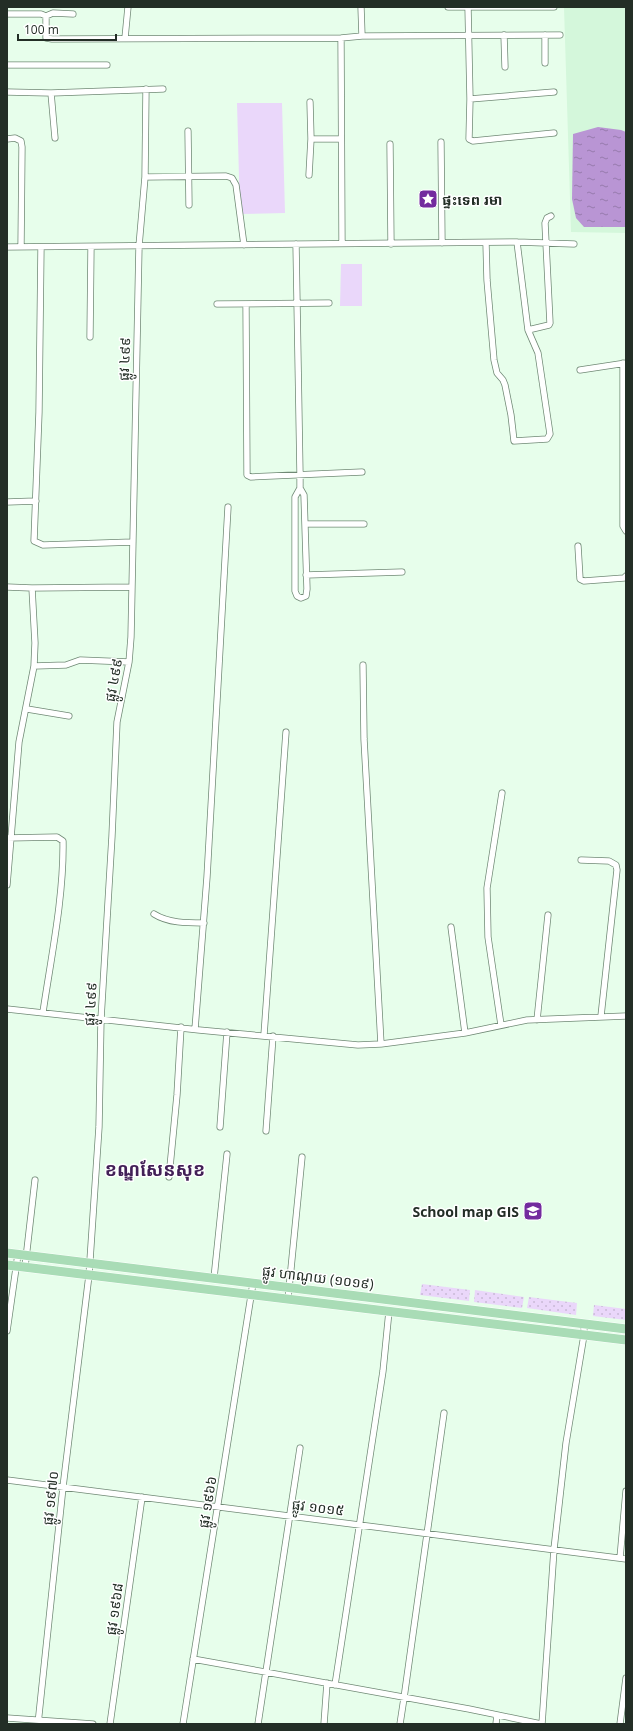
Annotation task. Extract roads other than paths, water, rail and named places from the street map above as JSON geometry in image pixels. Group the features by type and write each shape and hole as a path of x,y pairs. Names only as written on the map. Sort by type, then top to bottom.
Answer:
{"main road":[{"name":"ផ្លូវ ហាណូយ (១០១៩)","path":"7,1253 626,1329"},
{"name":"ផ្លូវ ហាណូយ (១០១៩)","path":"16,1266 626,1340"}],"street":[{"path":"125,38 128,7"},
{"path":"361,7 362,36"},
{"path":"448,7 554,7"},
{"path":"468,7 470,99 469,139 472,141 554,133"},
{"path":"7,14 41,14 46,16 53,13 73,14"},
{"path":"46,16 46,38 341,38 362,36 560,35"},
{"path":"504,35 505,67"},
{"path":"545,35 545,63"},
{"path":"341,38 342,243"},
{"path":"7,65 107,65"},
{"name":"ផ្លូវ ៤៩៩","path":"89,1275 99,1127 101,1019 117,722 129,662 139,246 145,177 146,89"},
{"path":"7,92 51,93 163,89"},
{"path":"470,99 554,92"},
{"path":"51,93 55,138"},
{"path":"309,175 311,139 310,102"},
{"path":"188,131 189,205"},
{"path":"7,138 15,138 20,141 22,147 21,247"},
{"path":"311,139 341,139"},
{"path":"441,142 442,243"},
{"path":"390,144 391,244"},
{"path":"145,177 226,176 232,178 236,184 244,245"},
{"path":"528,330 549,325 550,322 548,244 545,223 547,218 551,216"},
{"path":"7,247 517,242 574,244"},
{"path":"486,243 487,280 494,360 497,373 505,385 511,415 514,442 547,439 550,434 538,353 528,330 517,242"},
{"path":"296,244 300,488 295,497 295,591 297,596 301,598 306,596 306,575 304,495 300,488"},
{"path":"41,247 40,405 34,541 43,545 133,542"},
{"path":"90,337 91,247"},
{"path":"217,304 329,303"},
{"path":"246,304 247,475 251,477 362,472"},
{"path":"580,370 625,363 622,493 623,526 626,531"},
{"path":"7,502 36,501"},
{"path":"195,1029 204,923 228,508"},
{"path":"305,524 364,524"},
{"path":"578,546 580,579 584,581 624,578 626,576"},
{"path":"306,575 402,572"},
{"path":"7,587 132,587"},
{"path":"7,885 9,838 19,742 27,709 34,666 35,643 32,588"},
{"path":"34,666 66,665 80,660 129,662"},
{"path":"363,665 364,747 381,1044"},
{"path":"27,709 69,716"},
{"path":"264,1035 286,732"},
{"path":"502,794 486,888 488,937 502,1025"},
{"path":"9,838 57,837 63,842 57,921 43,1012"},
{"path":"581,860 609,861 616,865 617,870 601,1016"},
{"path":"154,914 168,920 189,923 204,923"},
{"path":"537,1020 548,915"},
{"path":"451,927 465,1033"},
{"path":"7,1009 358,1045 381,1044 465,1033 527,1020 626,1016"},
{"path":"169,1177 177,1095 181,1027"},
{"path":"220,1127 227,1032"},
{"path":"266,1131 273,1036"},
{"path":"214,1278 227,1154"},
{"path":"288,1299 302,1157"},
{"path":"7,1331 16,1266 22,1255 35,1180"},
{"path":"16,1266 22,1255"},
{"name":"ផ្លូវ ១៩៧០","path":"39,1722 63,1487 89,1275"},
{"name":"ផ្លូវ ១៩៦៦","path":"183,1724 219,1506 253,1283"},
{"path":"335,1685 383,1371 389,1311"},
{"path":"193,1659 541,1724 554,1549 566,1443 584,1335 584,1324"},
{"path":"400,1724 444,1413"},
{"path":"258,1724 300,1448"},
{"name":"ផ្លូវ ១០១៥","path":"7,1480 623,1558"},
{"path":"623,1558 626,1491"},
{"name":"ផ្លូវ ១៩៦៨","path":"110,1724 142,1497"},
{"path":"620,1724 626,1678"},
{"path":"324,1724 327,1683"},
{"path":"496,1724 497,1715"},
{"path":"7,1718 39,1722 93,1724"}],"water":[{"path":"598,127 626,132 626,227 584,227 576,218 572,199 573,134"}],"place":[{"name":"ផ្ទះទេព រមា","path":"428,199"},
{"name":"School map GIS","path":"533,1211"}],"district":[{"name":"ខណ្ឌសែនសុខ","path":"155,1169"}]}
